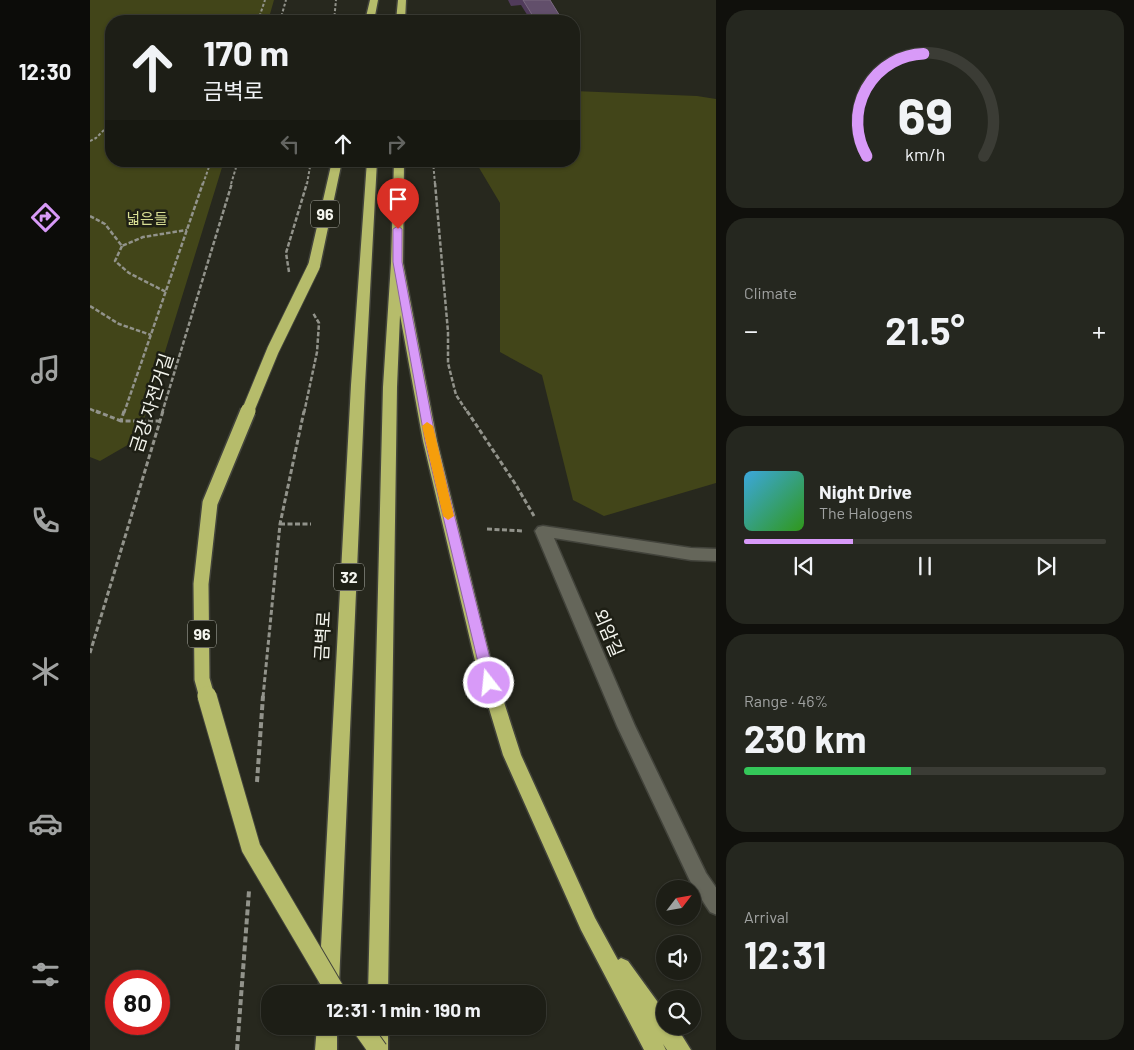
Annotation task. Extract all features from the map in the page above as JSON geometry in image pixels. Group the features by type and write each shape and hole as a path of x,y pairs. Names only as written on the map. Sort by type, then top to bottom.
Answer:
{"highway":[{"path":"370,15 374,0"},
{"path":"377,15 378,0"},
{"path":"402,0 402,15"},
{"name":"96","path":"333,985 251,848 202,679 201,584 210,502 273,350 314,266 336,167"},
{"name":"금벽로","path":"328,985 358,385 372,167"},
{"name":"32","path":"378,985 390,387 397,262 399,167"},
{"path":"397,262 430,441 484,665 512,755 588,924 655,1050"},
{"path":"588,924 680,1050"},
{"path":"326,1050 327,1035"},
{"path":"367,1035 377,1050"},
{"path":"377,1050 378,1035"}],"street":[{"path":"543,531 691,554 716,555"},
{"name":"외암길","path":"543,531 626,726 699,879 716,906"}],"path":[{"path":"260,15 265,0"},
{"path":"282,15 286,0"},
{"path":"335,15 336,0"},
{"path":"90,141 105,129"},
{"path":"121,421 208,167"},
{"name":"금강 자전거길","path":"90,653 128,521 193,317 236,167"},
{"path":"289,273 286,253 306,190 311,167"},
{"path":"434,167 448,332 448,363 456,396 516,485 543,531"},
{"path":"90,216 105,224 122,246"},
{"path":"166,292 128,273 115,262 122,246 144,237 187,230"},
{"path":"90,306 109,319 133,331 151,335"},
{"path":"257,784 266,657 280,524 317,352 320,323 310,308"},
{"path":"90,409 121,421 160,421"},
{"path":"280,524 310,524"},
{"path":"487,529 543,531"},
{"path":"237,1050 249,881"}],"green space":[{"name":"넓은들","path":"90,0 274,0 270,15 105,15 105,167 222,167 138,439 100,461 90,457"},
{"path":"580,91 697,96 716,99 716,483 604,516 573,500 542,375 500,352 500,203 479,167 580,167"}],"building":[{"path":"523,0 550,0 559,15 532,15"}],"slow traffic":[{"path":"427,426 448,516"}],"route":[{"path":"398,229 397,262 430,441 489,683"}]}
